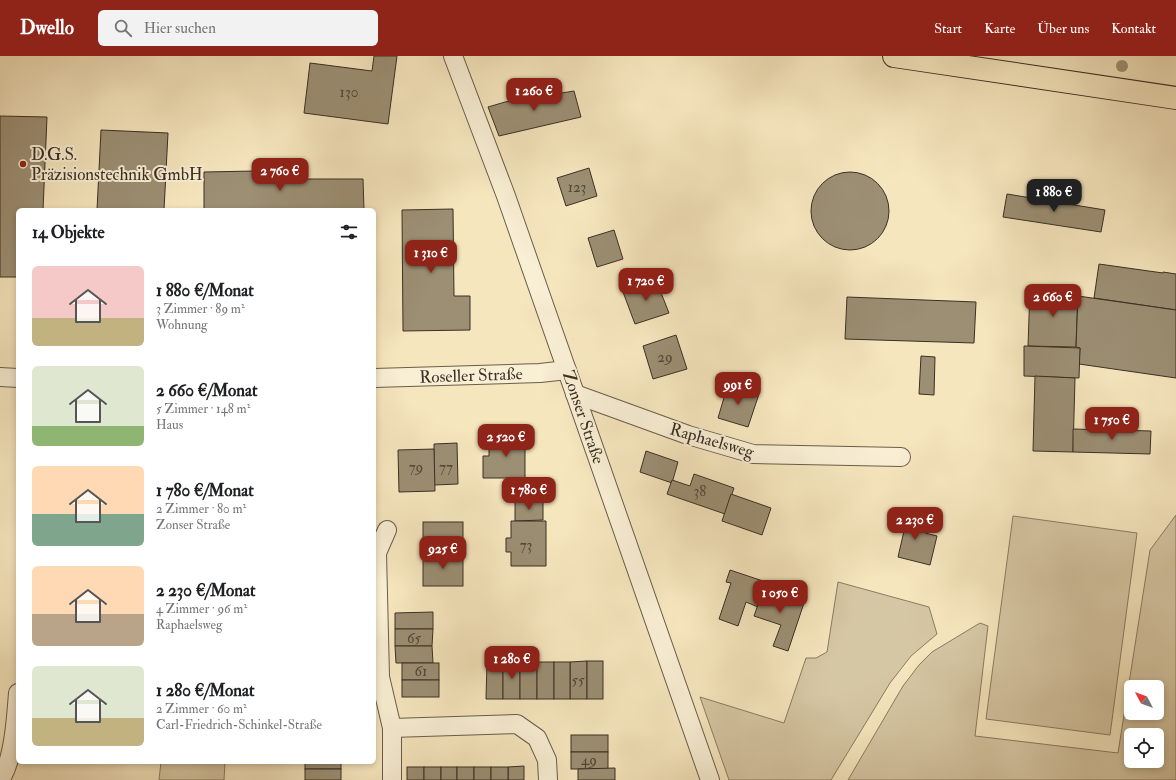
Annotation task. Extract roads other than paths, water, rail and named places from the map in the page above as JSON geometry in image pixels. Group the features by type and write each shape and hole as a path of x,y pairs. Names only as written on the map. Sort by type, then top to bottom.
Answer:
{"main road":[{"path":"894,56 1176,98"}],"street":[{"name":"Zonser Straße","path":"452,56 506,196 710,780"},
{"name":"Roseller Straße","path":"376,378 540,373 567,370"},
{"path":"0,377 16,378"},
{"name":"Raphaelsweg","path":"575,394 688,435 753,454 901,457"},
{"path":"387,530 378,553 380,677 392,728 392,780"},
{"path":"0,780 4,774 13,740 16,712"},
{"path":"392,728 517,724 537,738 547,760 548,780"}],"place":[{"name":"D.G.S. Präzisionstechnik GmbH","path":"23,164"}]}
